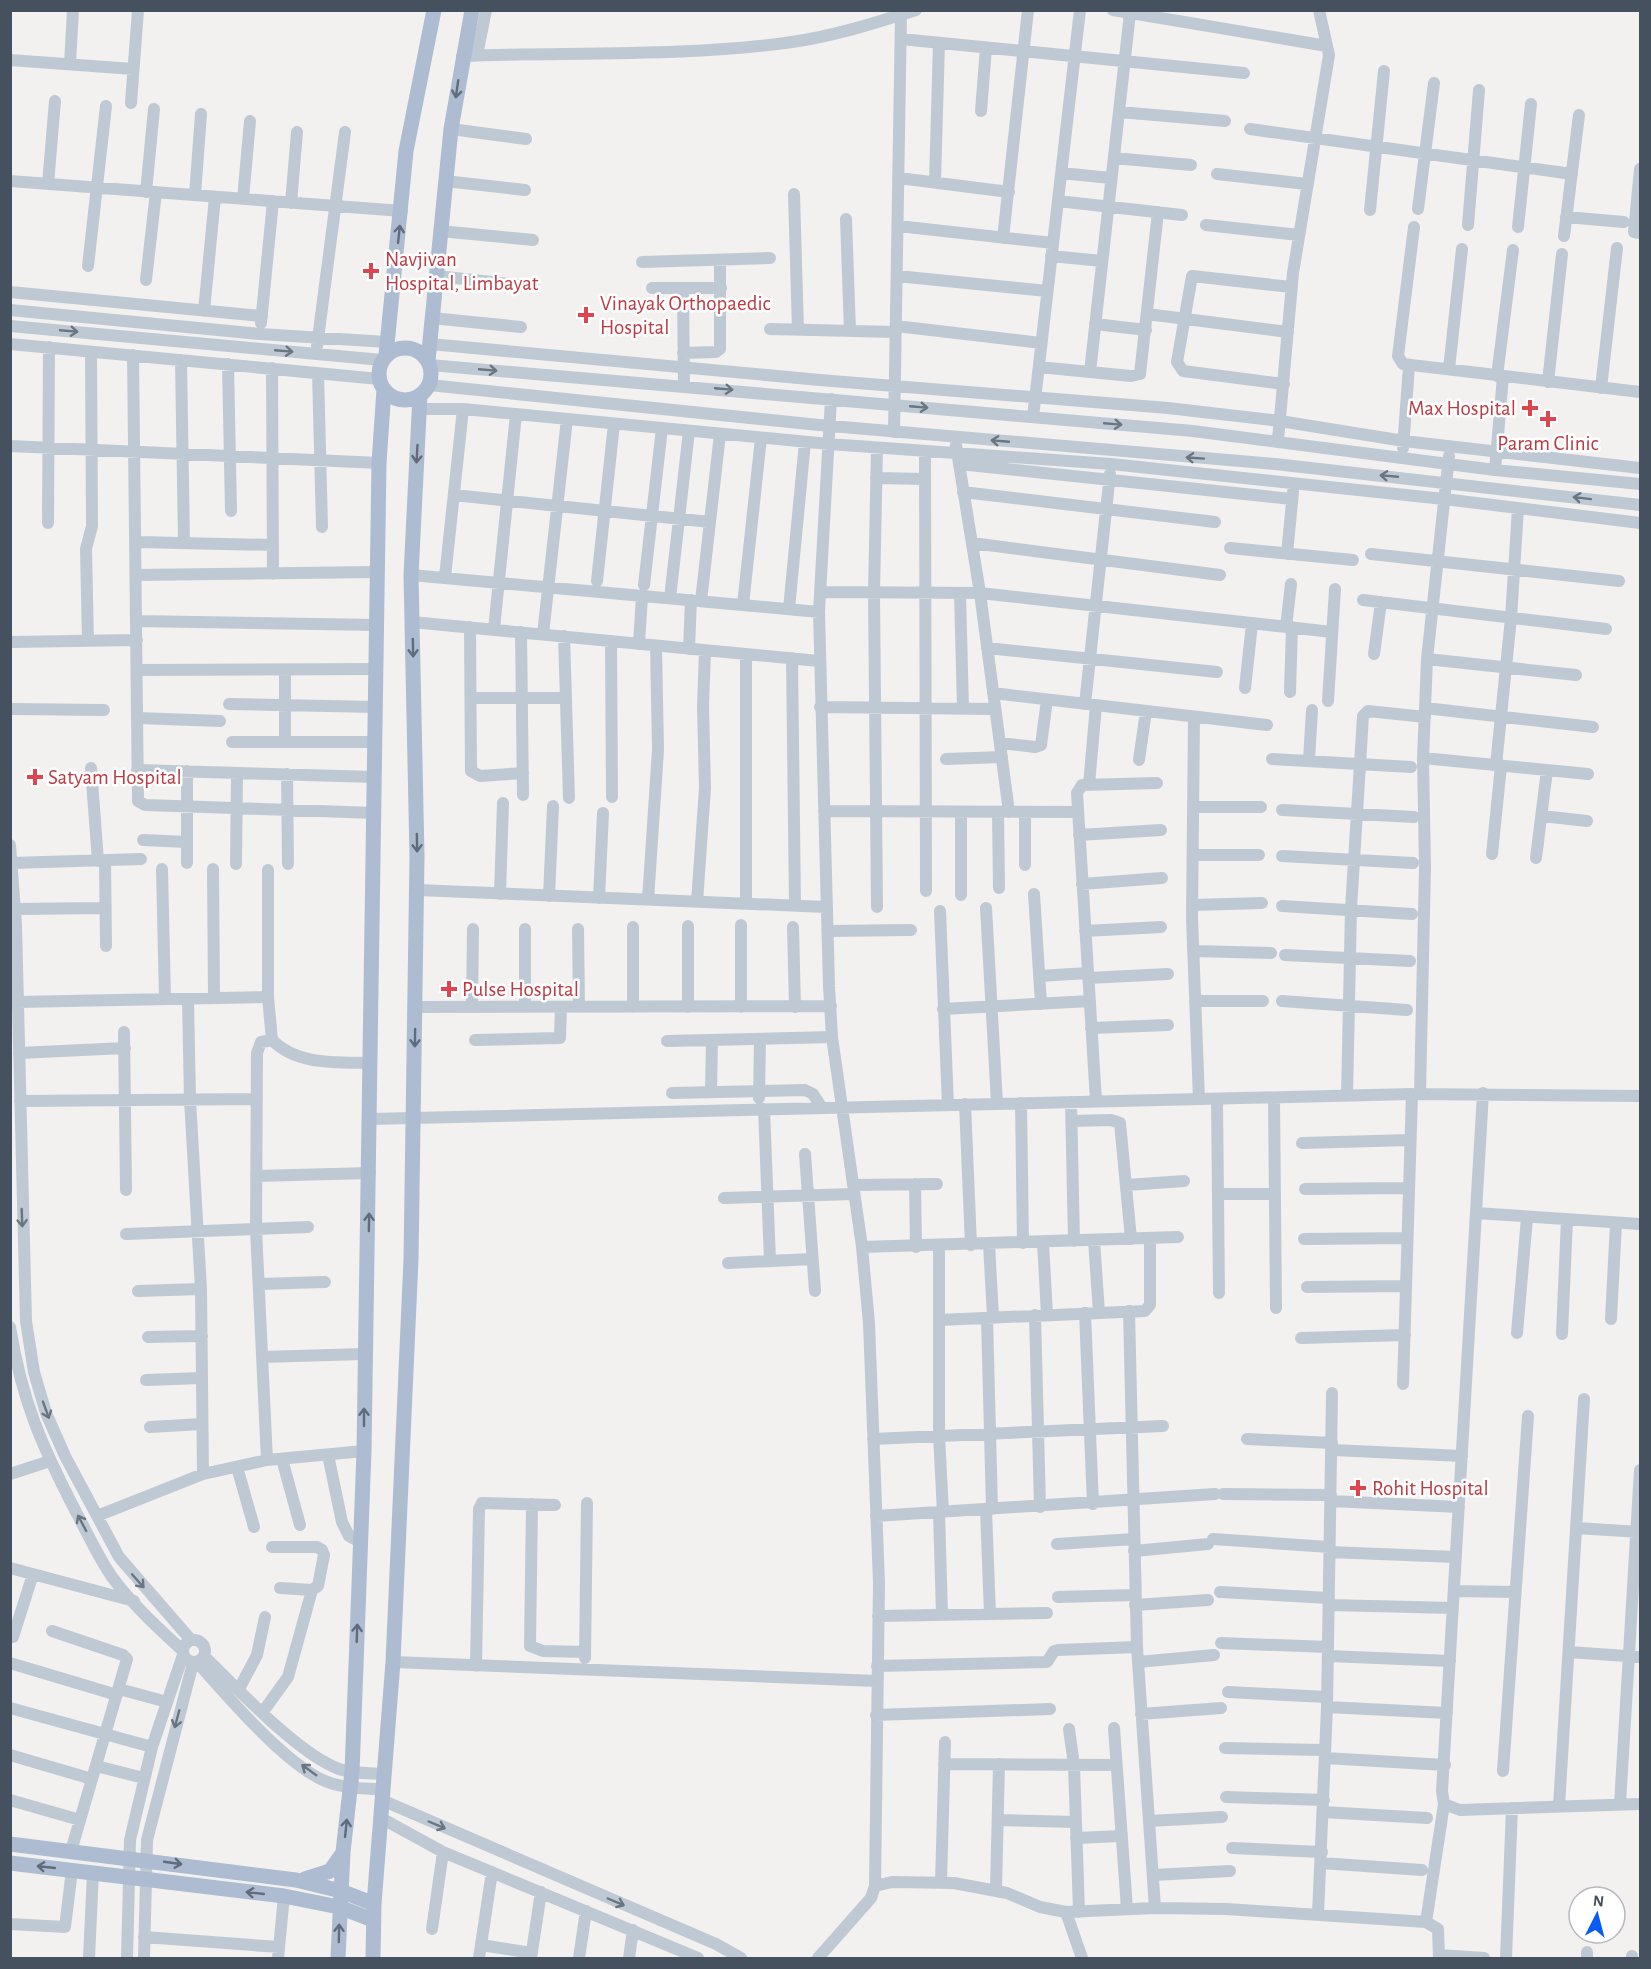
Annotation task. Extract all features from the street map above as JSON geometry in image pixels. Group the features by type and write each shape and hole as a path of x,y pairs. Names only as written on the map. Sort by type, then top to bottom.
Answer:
{"main road":[{"path":"338,1959 343,1852 351,1780 364,1451 382,384 402,211 406,151 434,10"},
{"path":"373,1959 374,1912 393,1662 411,1259 417,890 411,574 423,396 432,376 429,363 430,344 445,181 451,129 470,56 472,10"},
{"path":"385,352 408,347 421,352 429,363"},
{"path":"382,384 395,398 404,400 423,396"},
{"path":"10,1844 296,1880 319,1877 330,1871 343,1852"},
{"path":"10,1863 93,1872 145,1881 284,1896 340,1899"},
{"path":"296,1880 374,1912"}],"street":[{"path":"70,64 73,10"},
{"path":"131,103 138,10"},
{"path":"486,10 470,56 715,49 791,42 828,35 916,10"},
{"path":"1003,238 1028,10"},
{"path":"1033,417 1080,10"},
{"path":"1113,10 1327,46"},
{"path":"1278,440 1292,287 1329,55 1319,10"},
{"path":"1090,372 1130,13"},
{"path":"894,432 901,15"},
{"path":"901,39 1244,73"},
{"path":"935,182 939,43"},
{"path":"981,111 986,48"},
{"path":"10,60 133,69"},
{"path":"1370,210 1384,71"},
{"path":"1418,208 1434,83"},
{"path":"1468,225 1479,90"},
{"path":"48,184 54,101"},
{"path":"1518,227 1531,104"},
{"path":"88,266 106,106"},
{"path":"146,279 154,109"},
{"path":"1119,112 1225,121"},
{"path":"195,195 201,114"},
{"path":"1564,236 1579,115"},
{"path":"243,199 250,122"},
{"path":"451,129 526,139"},
{"path":"1250,129 1316,136 1572,174"},
{"path":"291,203 297,132"},
{"path":"316,353 333,206 345,132"},
{"path":"1114,158 1191,165"},
{"path":"1641,170 1634,232 1641,233"},
{"path":"1061,173 1111,178"},
{"path":"1217,174 1307,184"},
{"path":"899,178 1008,192"},
{"path":"10,181 402,211"},
{"path":"445,181 525,190"},
{"path":"794,194 798,330"},
{"path":"204,310 215,197"},
{"path":"259,348 273,201"},
{"path":"1058,201 1182,214"},
{"path":"1039,367 1131,376 1140,374 1158,212"},
{"path":"1566,217 1624,222"},
{"path":"846,219 850,331"},
{"path":"1206,225 1299,235"},
{"path":"898,226 1003,238 1102,261"},
{"path":"1413,227 1398,357 1403,364 1641,392"},
{"path":"440,231 533,240"},
{"path":"1601,387 1617,248"},
{"path":"1449,369 1462,249"},
{"path":"1495,470 1500,376 1513,250"},
{"path":"1548,382 1562,254"},
{"path":"642,262 770,258"},
{"path":"684,353 716,352 720,349 720,260"},
{"path":"437,276 529,286"},
{"path":"897,276 1047,291"},
{"path":"1284,384 1179,369 1177,362 1192,276 1292,287"},
{"path":"652,288 721,288"},
{"path":"683,288 684,386"},
{"path":"10,292 262,316"},
{"path":"10,310 318,338 385,352"},
{"path":"1148,314 1288,332"},
{"path":"432,318 521,327"},
{"path":"1095,324 1146,330"},
{"path":"10,326 316,353 385,352"},
{"path":"770,329 850,331 896,329 1041,343"},
{"path":"10,344 318,373 382,384"},
{"path":"430,344 684,368 1035,396 1280,421 1404,441 1641,468"},
{"path":"48,523 49,347"},
{"path":"88,641 86,549 92,526 92,351"},
{"path":"133,355 137,798 140,804 375,813"},
{"path":"181,360 184,543"},
{"path":"429,363 1278,440 1495,470 1641,484"},
{"path":"228,364 231,511"},
{"path":"1403,457 1408,366"},
{"path":"272,369 273,574"},
{"path":"318,373 322,527"},
{"path":"423,396 464,409 761,438 925,451 958,458 1109,479 1292,500"},
{"path":"423,396 955,437 1294,483 1641,522"},
{"path":"818,1959 871,1898 875,1886 878,1616 869,1323 862,1247 832,1037 819,661 819,612 831,399"},
{"path":"445,577 464,409"},
{"path":"494,629 516,414"},
{"path":"543,634 567,419"},
{"path":"597,581 614,424"},
{"path":"639,644 662,428"},
{"path":"670,598 689,431"},
{"path":"689,649 710,522 720,434"},
{"path":"955,437 980,593 1002,758 1004,812 999,888"},
{"path":"743,605 761,438"},
{"path":"789,609 805,442"},
{"path":"10,446 379,463"},
{"path":"1403,1384 1410,1140 1416,1094 1425,867 1423,758 1427,659 1450,446"},
{"path":"877,448 874,592 877,907"},
{"path":"925,451 926,891"},
{"path":"958,458 1111,458 1296,468 1446,482 1641,505"},
{"path":"1089,785 1090,657 1111,458"},
{"path":"1287,554 1296,468"},
{"path":"876,478 925,479"},
{"path":"963,492 1215,522"},
{"path":"454,495 710,522"},
{"path":"1492,854 1518,508"},
{"path":"136,542 273,545"},
{"path":"972,543 1220,575"},
{"path":"1230,549 1353,560"},
{"path":"1371,554 1619,581"},
{"path":"136,575 378,572"},
{"path":"411,574 549,587 643,590 670,598 819,612"},
{"path":"1290,692 1291,584"},
{"path":"1328,701 1335,589"},
{"path":"820,592 980,593 1332,632"},
{"path":"960,593 963,709"},
{"path":"1363,600 1606,629"},
{"path":"1374,654 1381,602"},
{"path":"137,621 377,625"},
{"path":"412,622 819,661"},
{"path":"1245,688 1252,624"},
{"path":"470,627 471,771 474,775 523,773"},
{"path":"520,632 523,795"},
{"path":"564,636 569,798"},
{"path":"10,642 137,640"},
{"path":"611,641 612,797"},
{"path":"648,900 658,750 656,646"},
{"path":"987,648 1217,672"},
{"path":"697,902 705,788 703,706 705,651"},
{"path":"746,654 746,904"},
{"path":"792,658 795,906"},
{"path":"1427,659 1576,675"},
{"path":"137,670 376,669"},
{"path":"285,670 285,742"},
{"path":"993,693 1267,725"},
{"path":"471,698 566,698"},
{"path":"1000,743 1035,747 1041,745 1047,700"},
{"path":"229,704 376,707"},
{"path":"820,707 995,709"},
{"path":"10,709 104,710"},
{"path":"1309,760 1312,710"},
{"path":"1139,760 1146,711"},
{"path":"1347,1096 1351,909 1358,816 1359,763 1365,712 1501,717 1593,727"},
{"path":"1194,717 1192,905 1199,1099"},
{"path":"137,718 220,721"},
{"path":"232,742 376,742"},
{"path":"946,759 1002,758"},
{"path":"1423,758 1588,774"},
{"path":"1272,759 1412,767"},
{"path":"91,768 105,908 106,946"},
{"path":"137,770 375,777"},
{"path":"1536,858 1548,770"},
{"path":"187,771 187,863"},
{"path":"236,864 237,773"},
{"path":"287,774 288,864"},
{"path":"1096,1101 1079,835 1079,789 1082,785 1157,783"},
{"path":"500,894 503,803"},
{"path":"549,896 553,807"},
{"path":"1193,807 1261,807"},
{"path":"1282,810 1358,816 1414,817"},
{"path":"824,811 1078,812"},
{"path":"961,812 961,895"},
{"path":"1025,812 1025,865"},
{"path":"599,898 603,813"},
{"path":"1542,816 1587,821"},
{"path":"1079,835 1161,830"},
{"path":"142,840 187,842"},
{"path":"10,845 15,909 15,1008 20,1101 16,1177 26,1321 36,1380 46,1413 65,1456 97,1516 129,1571 185,1648"},
{"path":"1193,855 1259,855"},
{"path":"1282,856 1413,863"},
{"path":"12,869 141,859"},
{"path":"162,869 165,999"},
{"path":"213,869 214,998"},
{"path":"268,870 268,997 272,1040"},
{"path":"1082,884 1162,878"},
{"path":"417,890 827,907"},
{"path":"1034,894 1041,1004"},
{"path":"1192,905 1262,903"},
{"path":"1282,906 1412,914"},
{"path":"15,909 105,908"},
{"path":"986,909 997,1104"},
{"path":"940,910 948,1105"},
{"path":"688,926 688,1007"},
{"path":"741,926 741,1006"},
{"path":"633,927 633,1007"},
{"path":"794,927 795,1006"},
{"path":"1085,931 1161,927"},
{"path":"472,1007 473,929"},
{"path":"525,929 525,1007"},
{"path":"578,929 579,1007"},
{"path":"828,931 911,930"},
{"path":"1194,951 1271,953"},
{"path":"1285,955 1410,961"},
{"path":"1039,976 1168,974"},
{"path":"15,1008 165,999 268,997"},
{"path":"188,999 190,1100 201,1289 203,1474"},
{"path":"1282,1000 1407,1010"},
{"path":"943,1009 1090,1001"},
{"path":"1195,1001 1263,1001"},
{"path":"415,1007 831,1006"},
{"path":"475,1040 560,1038 561,1007"},
{"path":"1091,1028 1168,1025"},
{"path":"124,1032 126,1190"},
{"path":"667,1041 832,1037"},
{"path":"760,1039 759,1091 769,1197 770,1261"},
{"path":"267,1460 256,1229 258,1048 261,1042 272,1040 295,1056 315,1061 371,1063"},
{"path":"711,1092 712,1040"},
{"path":"19,1053 124,1048"},
{"path":"672,1093 805,1090 813,1094 822,1108"},
{"path":"1426,1922 1430,1914 1444,1804 1442,1791 1483,1093"},
{"path":"370,1119 1416,1094 1641,1096"},
{"path":"1274,1098 1276,1308"},
{"path":"20,1101 257,1099"},
{"path":"1217,1100 1219,1293"},
{"path":"1071,1102 1074,1241"},
{"path":"1021,1103 1023,1243"},
{"path":"964,1104 971,1245"},
{"path":"1072,1121 1111,1120 1120,1123 1131,1239"},
{"path":"1302,1143 1410,1140"},
{"path":"805,1154 815,1291"},
{"path":"256,1176 370,1173"},
{"path":"1127,1185 1184,1181"},
{"path":"915,1184 916,1247"},
{"path":"724,1198 808,1196 915,1184 937,1184"},
{"path":"1305,1189 1409,1188"},
{"path":"1218,1194 1275,1194"},
{"path":"1476,1213 1641,1224"},
{"path":"1517,1333 1527,1218"},
{"path":"1562,1334 1567,1219"},
{"path":"1611,1319 1616,1223"},
{"path":"126,1234 308,1227"},
{"path":"862,1247 1178,1237"},
{"path":"939,1320 1145,1311 1150,1305 1150,1238"},
{"path":"1304,1239 1407,1238"},
{"path":"1094,1240 1099,1313"},
{"path":"1040,1507 1039,1432 1043,1242"},
{"path":"989,1244 990,1614"},
{"path":"939,1246 942,1614"},
{"path":"728,1263 812,1258"},
{"path":"259,1284 325,1282"},
{"path":"1306,1287 1406,1286"},
{"path":"138,1291 201,1289"},
{"path":"1129,1311 1137,1647 1155,1908"},
{"path":"1085,1313 1088,1430 1093,1504"},
{"path":"10,1327 15,1377 30,1416 50,1461 113,1578 198,1660 266,1735 308,1771 326,1781 351,1780 384,1789 716,1944 741,1959"},
{"path":"1301,1338 1405,1335"},
{"path":"148,1337 202,1336"},
{"path":"262,1357 364,1354"},
{"path":"15,1377 36,1380"},
{"path":"146,1380 202,1378"},
{"path":"1318,1914 1327,1702 1333,1447 1332,1393"},
{"path":"1559,1806 1584,1399"},
{"path":"1503,1771 1528,1416"},
{"path":"150,1426 202,1424"},
{"path":"873,1439 1163,1426"},
{"path":"1247,1439 1462,1456"},
{"path":"97,1516 203,1474 267,1460 364,1451"},
{"path":"328,1455 342,1522 349,1536 360,1542"},
{"path":"282,1459 300,1526"},
{"path":"10,1474 50,1461"},
{"path":"237,1467 254,1527"},
{"path":"1620,1804 1635,1656 1641,1470"},
{"path":"876,1516 1093,1504 1219,1494 1331,1498 1459,1507"},
{"path":"476,1666 479,1509 482,1503 489,1501 555,1505"},
{"path":"585,1670 587,1503"},
{"path":"532,1504 531,1646 543,1651 585,1652"},
{"path":"1576,1528 1639,1532"},
{"path":"1057,1544 1134,1545 1210,1542 1456,1557"},
{"path":"262,1713 290,1671 312,1590 321,1580 324,1555 322,1550 272,1547"},
{"path":"10,1568 135,1601"},
{"path":"13,1637 33,1574"},
{"path":"280,1588 312,1590"},
{"path":"1455,1591 1515,1592"},
{"path":"1220,1593 1329,1602 1454,1608"},
{"path":"1058,1597 1208,1600"},
{"path":"878,1616 1047,1613"},
{"path":"239,1689 257,1655 264,1617"},
{"path":"52,1631 126,1657 118,1692 71,1851"},
{"path":"1221,1643 1450,1661"},
{"path":"144,1959 147,1840 167,1757 202,1644 185,1648"},
{"path":"877,1666 1047,1662 1054,1651 1058,1650 1137,1647"},
{"path":"127,1959 129,1858 144,1778 185,1648"},
{"path":"1569,1652 1635,1656"},
{"path":"1138,1662 1214,1654"},
{"path":"198,1660 239,1689 262,1713 351,1780"},
{"path":"393,1662 877,1681"},
{"path":"10,1663 118,1692 167,1701"},
{"path":"1228,1692 1448,1713"},
{"path":"10,1708 105,1735 167,1757"},
{"path":"1142,1714 1221,1708"},
{"path":"876,1715 1050,1709"},
{"path":"1114,1728 1127,1909"},
{"path":"1069,1729 1074,1765 1079,1912"},
{"path":"941,1882 945,1742"},
{"path":"1225,1748 1445,1765"},
{"path":"10,1755 92,1779"},
{"path":"944,1764 1116,1765"},
{"path":"996,1890 999,1764"},
{"path":"96,1766 144,1778"},
{"path":"1226,1797 1427,1818"},
{"path":"10,1800 80,1820"},
{"path":"1444,1804 1460,1810 1641,1804"},
{"path":"1506,1959 1512,1808"},
{"path":"1149,1821 1222,1817"},
{"path":"381,1818 443,1852 698,1959"},
{"path":"998,1820 1076,1822"},
{"path":"1076,1838 1121,1836"},
{"path":"1232,1848 1422,1870"},
{"path":"432,1929 443,1852"},
{"path":"10,1924 65,1927 72,1870"},
{"path":"1153,1875 1230,1871"},
{"path":"89,1959 93,1872"},
{"path":"479,1959 492,1872"},
{"path":"875,1886 892,1882 941,1882 996,1890 1040,1907 1066,1912 1155,1908 1318,1914 1426,1922 1438,1929 1439,1957 1484,1959"},
{"path":"481,1945 532,1956 541,1892"},
{"path":"144,1937 279,1953 284,1896"},
{"path":"579,1959 586,1911"},
{"path":"1066,1912 1082,1959"},
{"path":"629,1959 633,1930"}],"place":[{"name":"Navjivan Hospital, Limbayat","path":"371,271"},
{"name":"Vinayak Orthopaedic Hospital","path":"586,315"},
{"name":"Max Hospital","path":"1530,408"},
{"name":"Param Clinic","path":"1548,419"},
{"name":"Satyam Hospital","path":"35,777"},
{"name":"Pulse Hospital","path":"449,989"},
{"name":"Rohit Hospital","path":"1358,1488"}]}
